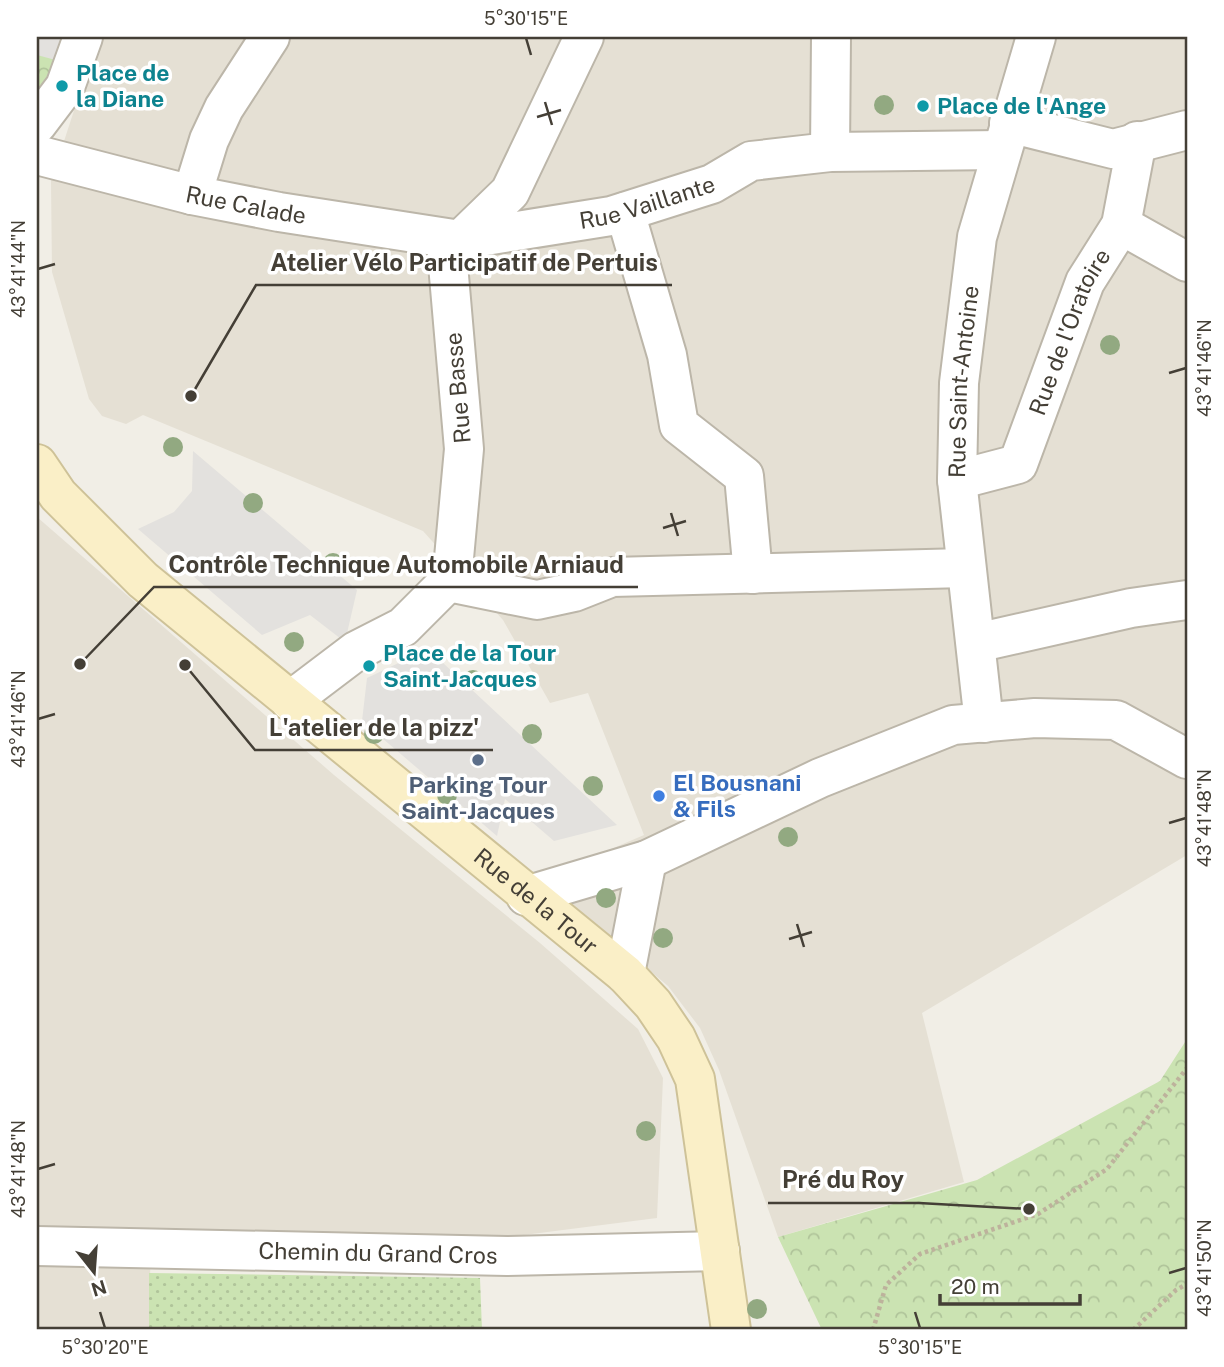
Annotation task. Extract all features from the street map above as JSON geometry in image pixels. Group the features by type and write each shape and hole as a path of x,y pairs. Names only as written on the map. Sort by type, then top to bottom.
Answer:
{"street":[{"path":"37,124 65,87 63,76 83,37"},
{"path":"192,195 209,140 224,108 270,37"},
{"path":"460,240 510,192 584,37"},
{"path":"830,152 831,37"},
{"name":"Rue Saint-Antoine","path":"984,723 957,480 959,383 977,237 1036,37"},
{"name":"Rue Vaillante","path":"460,240 625,212 712,184 751,161 1005,137 1113,149 1187,130"},
{"name":"Rue de l'Oratoire","path":"957,480 1018,464 1084,282 1121,225 1137,141"},
{"name":"Rue Calade","path":"37,155 192,195 460,240"},
{"path":"625,212 667,355 679,425 744,476 753,574"},
{"path":"1121,225 1187,262"},
{"name":"Rue Basse","path":"448,582 455,542 464,449 447,253 460,240"},
{"name":"Rue de la Tour","path":"37,464 58,495 143,580 526,896 625,974 653,1004 676,1038 695,1079 732,1330"},
{"path":"290,701 356,651 403,627 448,582 537,600 574,592 612,578 965,568"},
{"path":"976,643 1131,608 1187,600"},
{"path":"526,896 647,860 820,778 953,725 1035,718 1116,720 1187,759"},
{"path":"625,974 647,860"},
{"name":"Chemin du Grand Cros","path":"37,1246 507,1256 720,1251"}],"path":[{"path":"873,1330 886,1285 920,1254 1038,1214 1107,1169 1187,1068"},
{"path":"1133,1330 1175,1290 1187,1284"}],"shaded area":[{"path":"37,37 71,37 63,62 37,55"},
{"path":"98,37 1187,37 1187,855 922,1013 964,1182 778,1237 719,1070 700,1028 668,986 541,879 644,835 588,693 550,703 503,620 423,531 143,415 126,424 102,416 89,399 52,272 51,181"},
{"path":"193,451 357,590 345,642 310,615 262,635 138,529 174,512 192,491"},
{"path":"37,517 334,775 540,943 638,1029 663,1078 657,1218 508,1237 151,1231 149,1330 37,1330"},
{"name":"Parking Tour Saint-Jacques","path":"428,649 617,825 554,841 505,799 497,836 362,721 367,678"}],"green space":[{"path":"37,37 71,37 53,89 37,92"},
{"path":"1187,1039 1187,1330 822,1330 778,1237 977,1180 1160,1081"},
{"path":"149,1273 480,1278 482,1330 149,1330"}],"place":[{"name":"Place de la Diane","path":"62,86"},
{"name":"Place de l'Ange","path":"923,106"},
{"name":"Atelier Vélo Participatif de Pertuis","path":"191,396"},
{"name":"Contrôle Technique Automobile Arniaud","path":"80,664"},
{"name":"L'atelier de la pizz'","path":"185,665"},
{"name":"Place de la Tour Saint-Jacques","path":"369,666"},
{"name":"Parking Tour Saint-Jacques","path":"478,760"},
{"name":"El Bousnani & Fils","path":"659,796"},
{"name":"Pré du Roy","path":"1029,1209"}]}
